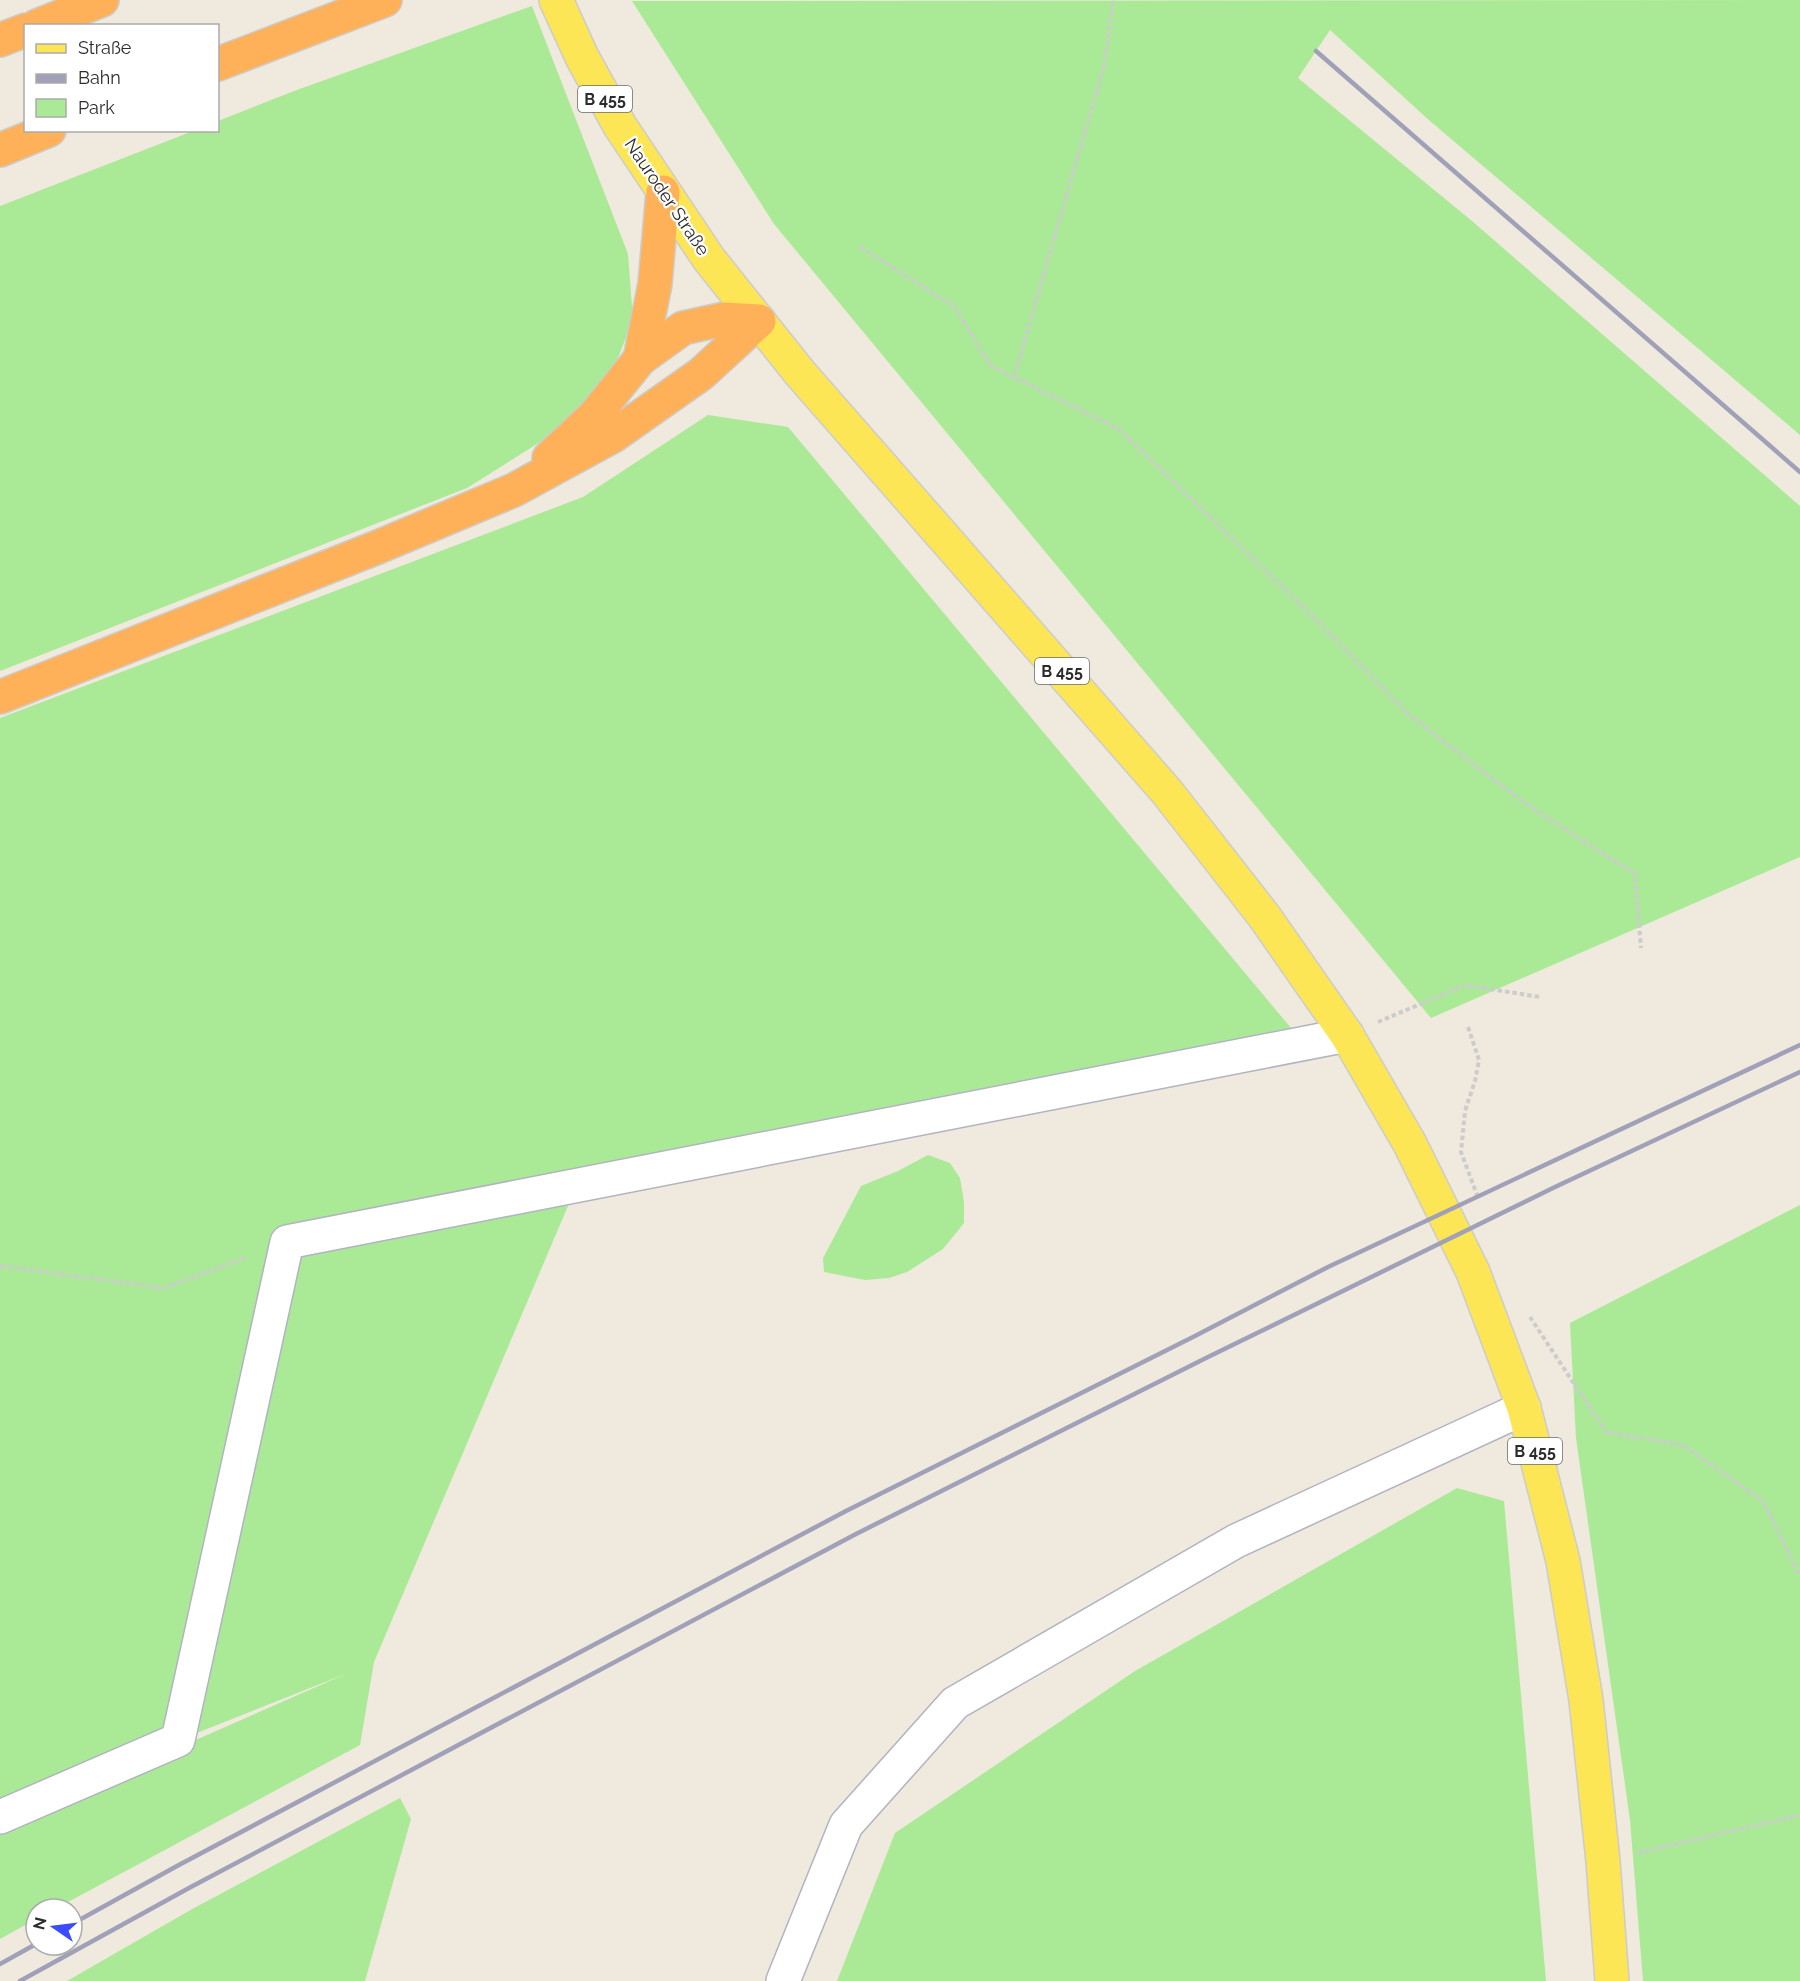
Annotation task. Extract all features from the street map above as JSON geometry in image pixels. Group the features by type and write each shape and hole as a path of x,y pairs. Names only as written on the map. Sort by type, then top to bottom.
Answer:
{"highway":[{"path":"42,24 102,0"},
{"path":"219,64 385,0"},
{"path":"0,40 24,31"},
{"path":"0,150 44,132"},
{"path":"640,359 655,284 663,192"},
{"path":"514,490 594,416 640,359 683,328 724,319 759,321"},
{"path":"0,698 356,556 514,490 613,436 701,374 759,321"}],"main road":[{"name":"Nauroder Straße","path":"555,0 582,57 615,116 663,192 709,259 759,321"},
{"name":"B 455","path":"759,321 800,373 1167,792 1264,916 1347,1035 1410,1143 1473,1272 1524,1408 1563,1561 1586,1700 1603,1861 1612,1981"}],"lane":[{"path":"0,1817 178,1740 288,1242 1347,1035"},
{"path":"783,1981 846,1825 955,1703 1236,1540 1524,1408"}],"path":[{"path":"1014,377 1104,66 1113,0"},
{"path":"860,247 954,306 991,366 1119,429 1306,610 1410,715 1526,804 1635,874 1641,948"},
{"path":"1347,1035 1465,985 1540,997"},
{"path":"1468,1027 1479,1060 1466,1111 1461,1152 1478,1196"},
{"path":"0,1266 164,1288 288,1242"},
{"path":"1528,1315 1606,1432 1683,1445 1763,1501 1800,1576"},
{"path":"1603,1861 1800,1815"}],"green space":[{"path":"1800,0 1800,435 1430,121 1330,30 1298,78 1472,221 1800,506 1800,857 1431,1018 774,224 632,1"},
{"path":"532,6 628,254 633,320 612,373 559,430 467,488 0,671 0,206 190,132 219,132 219,121 294,91"},
{"path":"708,415 788,427 1291,1028 585,1166 374,1662 360,1745 77,1897 24,1897 24,1926 0,1939 0,1826 348,1673 0,1811 0,718 583,497"},
{"path":"928,1155 950,1163 960,1178 964,1202 964,1223 943,1249 907,1272 889,1278 865,1280 824,1272 823,1258 861,1186 898,1171"},
{"path":"1800,1205 1800,1981 1643,1981 1630,1820 1576,1438 1570,1323"},
{"path":"1457,1488 1504,1501 1546,1981 837,1981 895,1833 1135,1671"},
{"path":"400,1798 411,1819 365,1981 67,1981 194,1908"}],"railway":[{"path":"1316,51 1800,472"},
{"path":"84,1917 846,1511 1328,1267 1800,1045"},
{"path":"20,1981 189,1888 856,1534 1206,1358 1555,1187 1800,1072"},
{"path":"0,1964 24,1951"}]}
